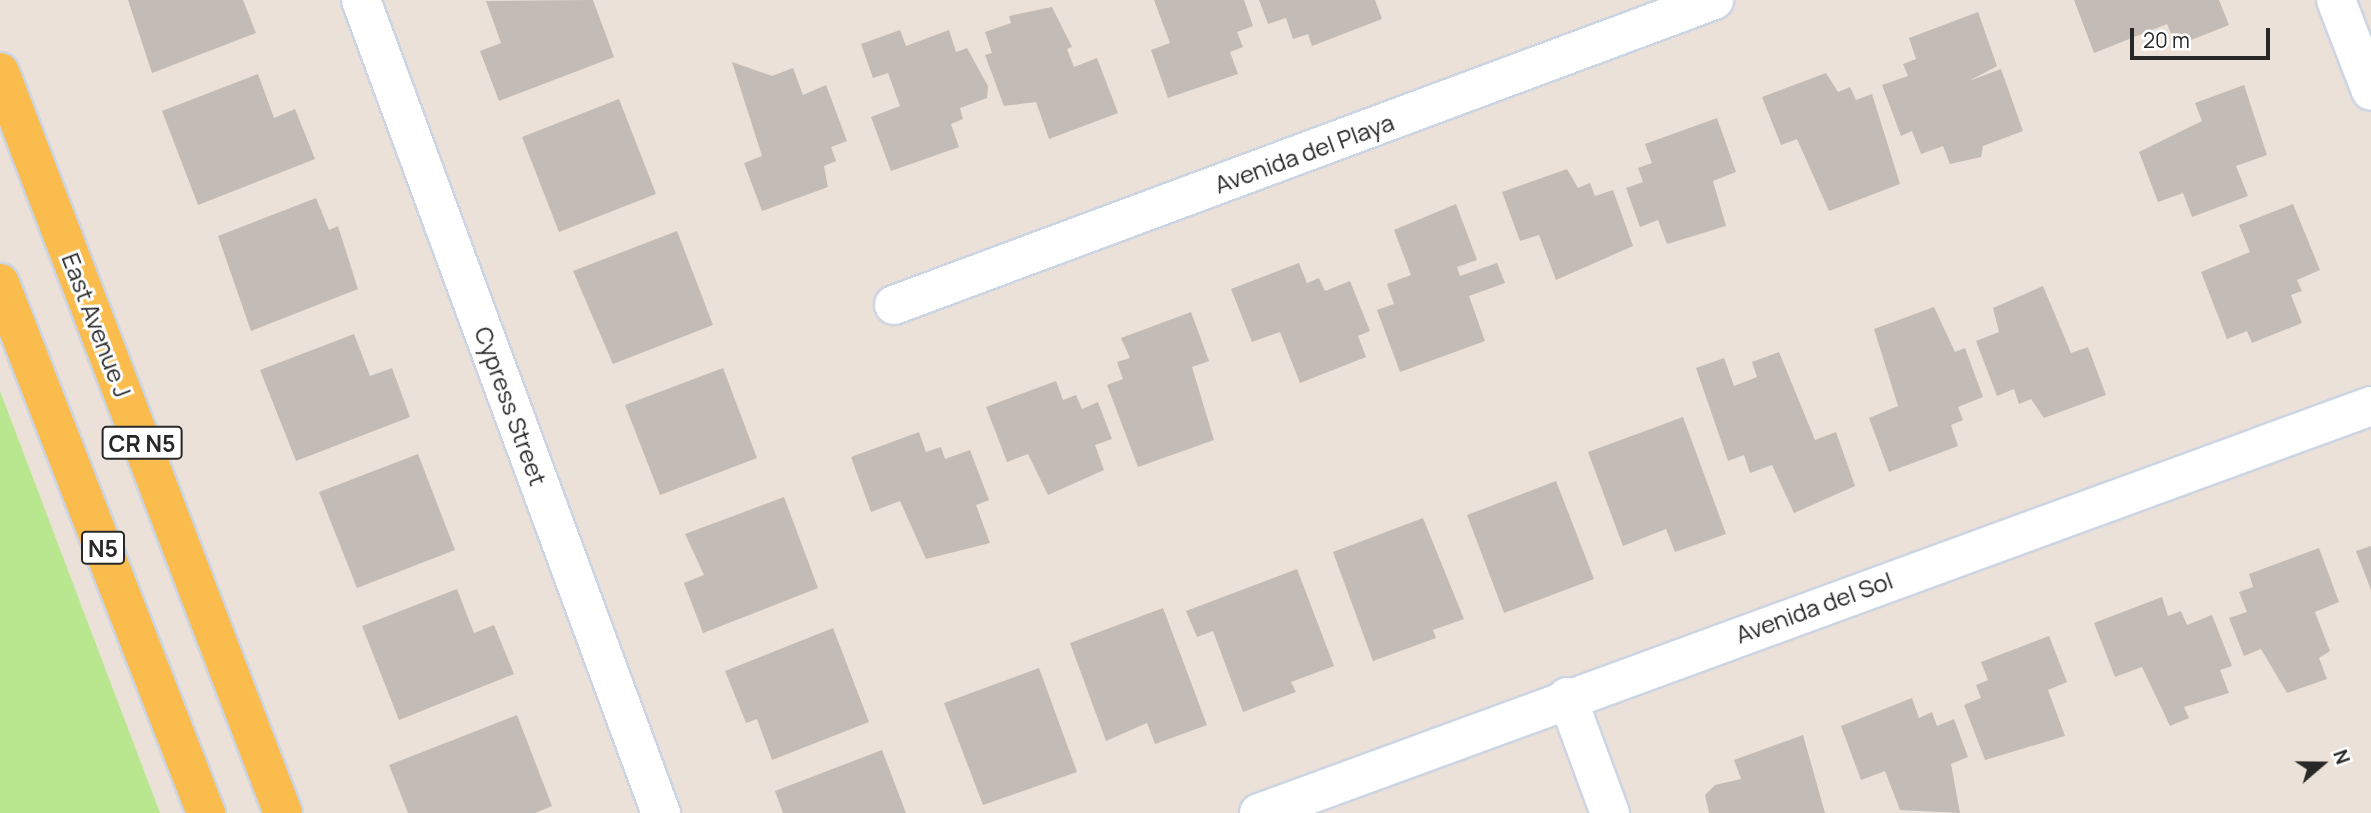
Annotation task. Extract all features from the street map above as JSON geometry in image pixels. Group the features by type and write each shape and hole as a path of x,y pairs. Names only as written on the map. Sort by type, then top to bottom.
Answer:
{"main road":[{"name":"East Avenue J","path":"0,72 284,813"},
{"name":"N5","path":"0,283 206,813"}],"street":[{"name":"Cypress Street","path":"361,0 661,813"},
{"name":"Avenida del Playa","path":"894,305 1714,0"},
{"path":"2336,0 2371,91"},
{"name":"Avenida del Sol","path":"1259,813 1567,697 2371,406"},
{"path":"1567,697 1610,813"}],"green space":[{"path":"0,391 160,813 0,813"}],"building":[{"path":"128,0 243,0 256,33 152,73"},
{"path":"593,0 614,57 499,101 480,51 501,43 486,1"},
{"path":"1154,0 1244,0 1253,26 1237,32 1243,47 1230,52 1238,74 1168,98 1151,50 1170,43"},
{"path":"1259,0 1375,0 1382,19 1312,46 1308,34 1293,39 1286,18 1268,24"},
{"path":"2074,0 2219,0 2229,25 2176,46 2167,24 2094,53"},
{"path":"1052,7 1072,47 1067,49 1074,67 1097,58 1118,113 1049,139 1036,102 1004,106 985,55 992,53 985,32 1011,23 1009,16"},
{"path":"1978,12 1997,66 1969,81 2001,69 2023,131 1983,146 1981,157 1950,164 1943,146 1921,154 1912,131 1901,136 1882,85 1908,76 1903,64 1916,59 1909,38"},
{"path":"900,30 906,46 949,30 956,52 967,48 988,86 987,98 960,108 963,119 951,124 959,147 891,171 871,117 900,106 888,73 873,78 861,44"},
{"path":"732,62 772,76 793,68 803,95 826,85 847,141 831,147 836,161 824,166 828,187 762,211 744,163 762,156"},
{"path":"1826,73 1838,92 1850,87 1856,100 1872,94 1900,184 1829,211 1797,139 1781,145 1762,97"},
{"path":"258,74 274,118 295,109 315,159 198,205 162,111"},
{"path":"2244,85 2267,155 2236,166 2248,196 2192,217 2183,193 2158,202 2139,152 2202,121 2195,103"},
{"path":"619,99 656,194 559,232 522,137"},
{"path":"1717,118 1736,172 1713,181 1726,226 1667,244 1658,220 1640,227 1626,188 1643,182 1638,168 1652,163 1645,144"},
{"path":"1567,169 1578,188 1590,183 1595,196 1613,190 1633,246 1556,280 1539,235 1520,241 1502,192"},
{"path":"316,198 329,230 338,226 358,289 251,331 218,236"},
{"path":"1456,204 1477,260 1457,267 1460,276 1497,263 1505,283 1469,296 1485,341 1400,372 1377,310 1394,304 1387,284 1411,275 1394,230"},
{"path":"2293,204 2320,270 2297,280 2302,291 2291,295 2302,323 2252,343 2247,331 2227,339 2201,272 2250,252 2239,225"},
{"path":"677,231 713,325 613,364 573,271"},
{"path":"1299,263 1307,283 1319,278 1325,291 1350,281 1370,331 1358,336 1366,357 1300,383 1280,332 1252,342 1231,289"},
{"path":"2043,286 2071,353 2088,347 2106,395 2044,418 2031,399 2019,404 2014,389 1997,396 1976,341 1999,332 1993,308"},
{"path":"1934,307 1955,352 1965,348 1983,397 1958,407 1963,420 1951,425 1958,446 1889,472 1869,418 1898,406 1874,329"},
{"path":"1191,312 1209,361 1192,367 1214,440 1138,467 1107,385 1123,379 1117,362 1130,358 1121,338"},
{"path":"354,334 370,376 392,368 410,417 296,461 260,370"},
{"path":"1779,352 1815,440 1836,432 1855,486 1794,513 1772,465 1750,473 1744,455 1728,461 1696,368 1724,358 1734,386 1757,377 1752,362"},
{"path":"723,368 757,458 660,495 625,405"},
{"path":"1056,381 1063,400 1076,395 1082,409 1098,402 1112,439 1095,445 1104,470 1048,495 1028,454 1007,462 986,407"},
{"path":"1683,417 1726,534 1675,552 1666,529 1623,546 1588,452"},
{"path":"919,432 926,452 941,447 945,459 970,450 989,500 976,505 990,543 926,559 900,501 871,512 851,457"},
{"path":"418,454 455,550 357,588 319,492"},
{"path":"1556,481 1594,579 1504,613 1467,515"},
{"path":"784,497 818,588 703,633 684,583 704,575 685,534"},
{"path":"1423,518 1464,619 1433,630 1436,638 1373,661 1333,552"},
{"path":"2371,546 2371,590 2356,551"},
{"path":"2319,548 2339,602 2315,612 2330,651 2319,658 2327,679 2287,693 2261,649 2244,656 2229,618 2247,612 2239,592 2253,587 2249,574"},
{"path":"1297,569 1334,666 1291,682 1296,692 1243,712 1213,631 1197,637 1186,611"},
{"path":"457,589 474,633 494,625 514,674 399,720 362,626"},
{"path":"2162,597 2168,616 2181,611 2187,625 2212,615 2232,666 2220,670 2229,693 2184,707 2189,718 2170,726 2142,667 2115,677 2094,623"},
{"path":"1163,608 1207,725 1155,744 1147,723 1106,741 1070,643"},
{"path":"833,628 869,722 772,760 757,719 746,723 725,671"},
{"path":"2049,636 2067,682 2048,690 2065,736 1985,760 1964,705 1981,698 1976,685 1988,680 1981,662"},
{"path":"1039,668 1077,772 983,805 944,703"},
{"path":"1912,698 1919,718 1932,712 1937,726 1954,719 1968,757 1951,764 1960,813 1900,810 1885,771 1861,780 1841,726"},
{"path":"517,715 552,806 535,813 408,813 389,765"},
{"path":"1803,735 1825,813 1709,813 1705,795 1715,785 1741,779 1734,760"},
{"path":"882,750 906,813 783,813 775,791"}]}
